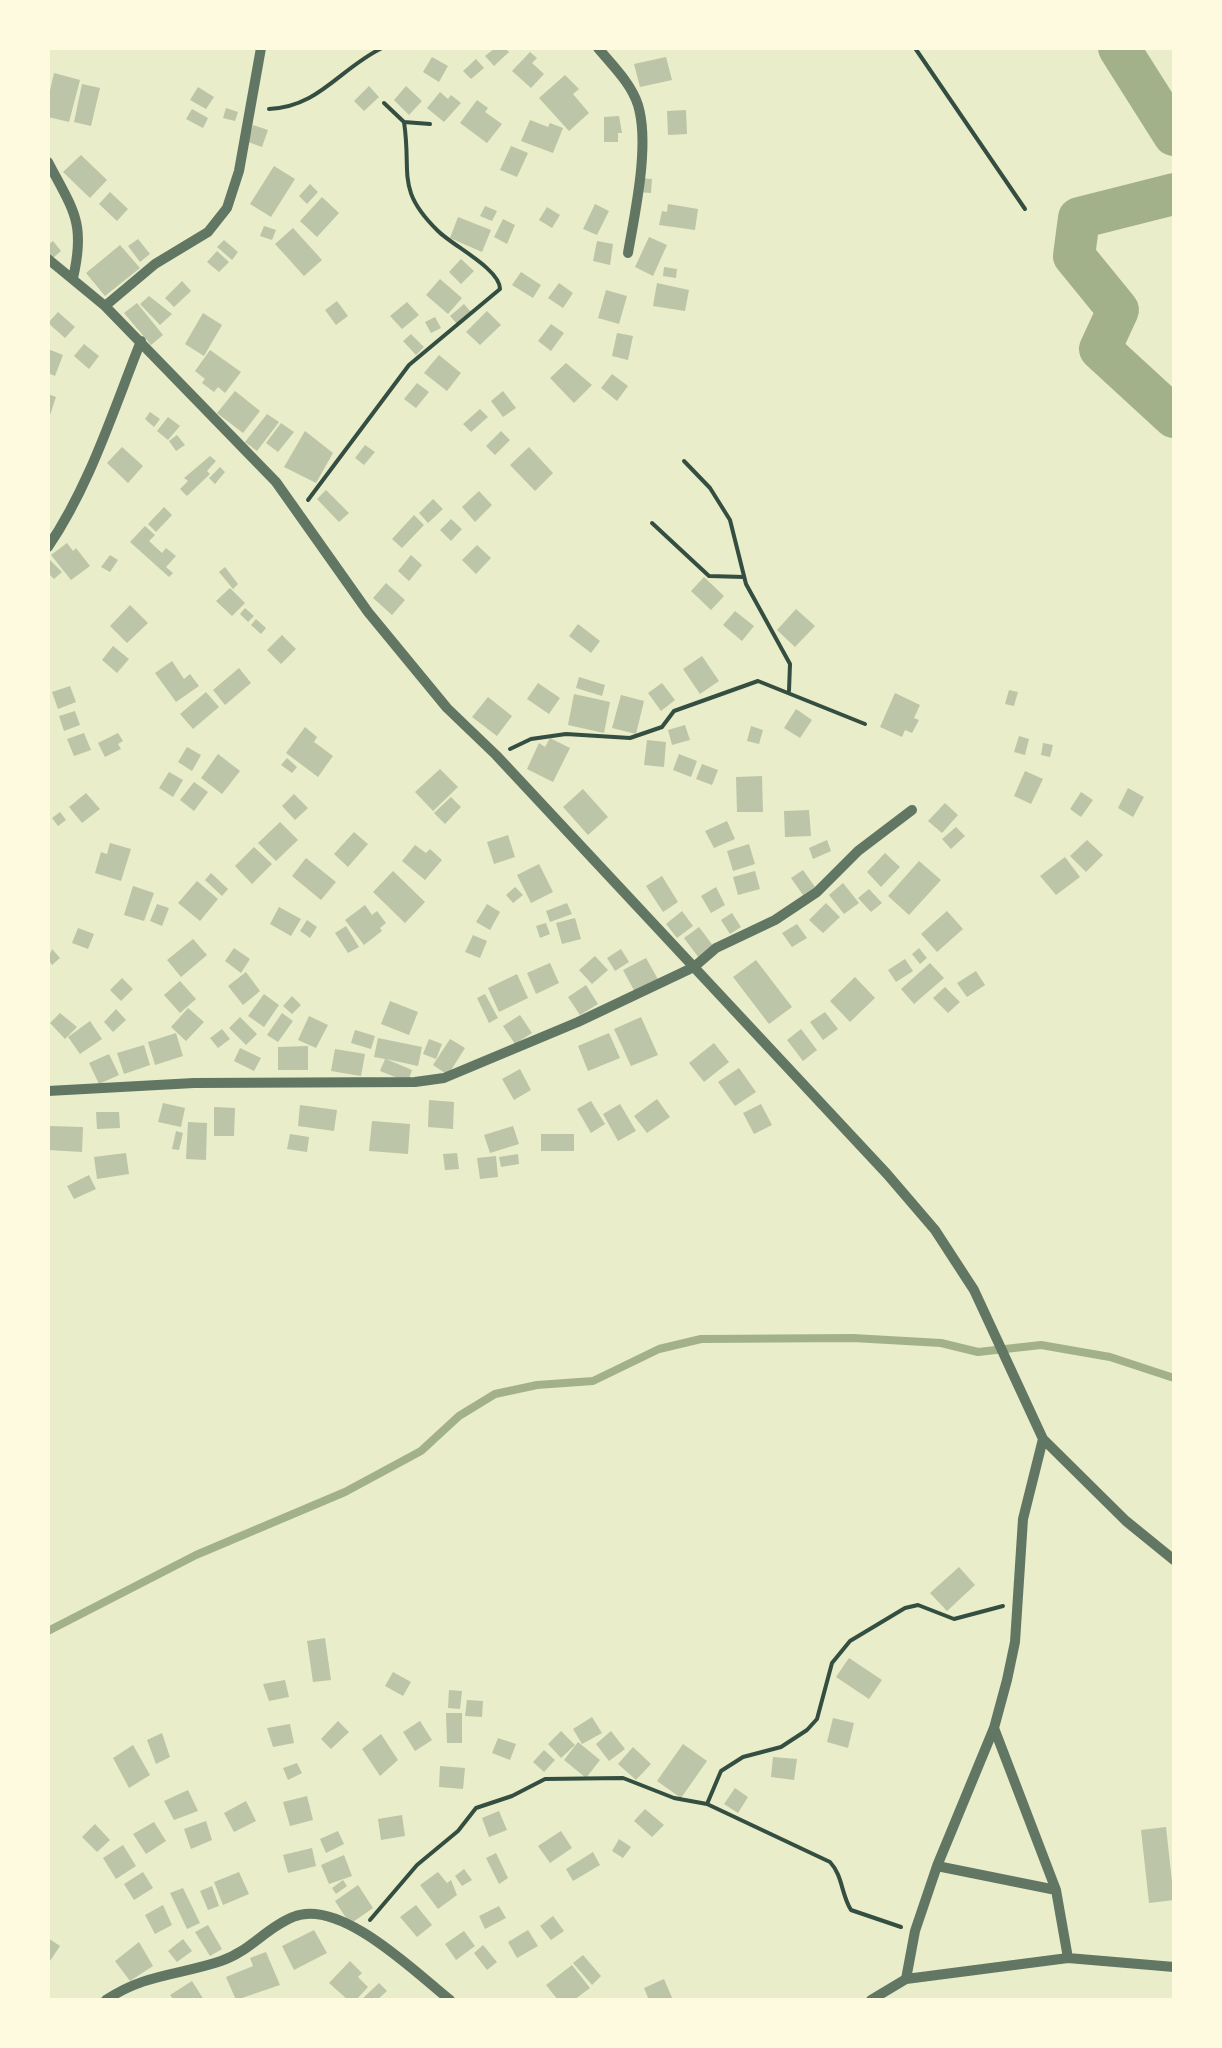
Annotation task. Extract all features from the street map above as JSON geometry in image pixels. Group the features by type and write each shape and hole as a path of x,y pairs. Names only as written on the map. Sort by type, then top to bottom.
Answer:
{"street":[{"path":"106,306 154,264 208,232 227,208 238,171 261,48"},
{"path":"598,48 637,103 642,128 628,253"},
{"path":"48,162 78,219 80,243 73,278"},
{"path":"48,259 106,306 276,482 368,612 447,708 496,755 887,1174 935,1230 974,1290 1044,1438 1126,1520 1174,1560"},
{"path":"48,547 86,479 141,341"},
{"path":"48,1091 194,1083 416,1082 444,1078 578,1022 694,967 716,948 775,920 817,892 858,851 912,810"},
{"path":"906,1979 915,1931 937,1866 994,1728 1015,1642 1023,1519 1044,1438"},
{"path":"994,1728 1056,1890 1068,1958"},
{"path":"937,1866 1056,1890"},
{"path":"106,2000 167,1972 224,1960 292,1917 310,1912 362,1932 450,2000"},
{"path":"871,2000 906,1979 1068,1958 1174,1967"}],"path":[{"path":"249,109 290,108 305,103 360,58 382,48"},
{"path":"916,48 1025,209"},
{"path":"298,513 409,365 500,289 496,276 440,233 412,203 404,122 384,103"},
{"path":"404,122 430,124"},
{"path":"684,460 710,488 730,520 744,577 790,664 789,692"},
{"path":"652,523 709,576 744,577"},
{"path":"496,755 531,739 566,734 630,738 662,727 674,712 758,681 865,724"},
{"path":"706,1804 722,1771 743,1757 781,1747 817,1719 832,1662 850,1641 905,1608 918,1605 954,1619 1015,1602"},
{"path":"362,1932 417,1865 458,1832 476,1808 512,1796 545,1778 622,1778 674,1798 706,1804 830,1862 839,1872 843,1898 850,1910 915,1931"}],"building":[{"path":"495,48 509,52 494,66 485,56"},
{"path":"530,52 537,58 532,63 544,74 531,88 512,71"},
{"path":"432,57 448,66 439,82 423,72"},
{"path":"666,57 672,80 640,87 634,64"},
{"path":"476,59 484,68 471,79 463,71"},
{"path":"54,73 80,80 69,122 48,117"},
{"path":"565,75 579,89 573,94 589,113 569,131 539,98"},
{"path":"82,84 100,88 91,126 74,122"},
{"path":"369,86 379,97 364,111 354,101"},
{"path":"406,86 422,101 409,115 394,100"},
{"path":"198,87 214,97 206,109 190,100"},
{"path":"440,92 461,103 444,122 427,108"},
{"path":"477,100 488,108 485,112 502,124 487,143 460,123"},
{"path":"226,108 238,112 235,121 223,118"},
{"path":"192,109 208,118 203,128 186,119"},
{"path":"686,110 687,134 668,135 667,111"},
{"path":"619,116 622,133 618,133 618,142 604,142 604,117"},
{"path":"530,120 563,128 553,153 521,141"},
{"path":"253,125 268,130 262,147 248,142"},
{"path":"511,146 528,153 517,177 500,170"},
{"path":"81,155 107,180 90,198 63,172"},
{"path":"274,166 295,179 271,217 250,204"},
{"path":"639,178 652,179 651,193 638,192"},
{"path":"310,184 318,192 307,204 299,196"},
{"path":"110,192 128,209 117,221 99,204"},
{"path":"322,197 339,213 317,237 300,221"},
{"path":"595,204 609,211 597,235 583,229"},
{"path":"668,204 698,209 695,230 659,225"},
{"path":"485,206 497,211 492,221 480,216"},
{"path":"547,207 560,215 552,228 539,220"},
{"path":"458,217 491,230 482,252 450,238"},
{"path":"503,219 515,225 507,244 494,237"},
{"path":"264,226 276,230 272,240 260,236"},
{"path":"293,228 322,260 304,276 275,244"},
{"path":"649,237 667,245 653,276 635,267"},
{"path":"138,239 150,254 140,262 128,246"},
{"path":"224,240 238,252 232,260 217,247"},
{"path":"53,241 61,251 53,258 48,245"},
{"path":"597,241 613,244 610,265 593,261"},
{"path":"120,245 140,268 105,296 86,273"},
{"path":"217,251 229,262 219,272 207,262"},
{"path":"461,259 474,271 461,284 449,272"},
{"path":"664,267 677,269 676,278 663,276"},
{"path":"521,272 541,285 533,298 512,285"},
{"path":"440,279 462,298 448,314 426,295"},
{"path":"182,281 191,291 174,307 165,298"},
{"path":"559,283 573,293 563,308 548,298"},
{"path":"657,283 689,290 685,311 653,306"},
{"path":"606,290 627,296 619,324 598,318"},
{"path":"149,296 172,314 160,325 140,304"},
{"path":"337,301 348,316 336,325 325,310"},
{"path":"407,302 419,315 402,329 390,316"},
{"path":"137,303 163,335 151,345 124,313"},
{"path":"464,304 471,312 458,325 450,316"},
{"path":"487,311 501,325 480,345 466,332"},
{"path":"58,312 75,327 65,338 48,323"},
{"path":"203,313 222,325 204,356 185,344"},
{"path":"435,317 441,328 431,333 425,322"},
{"path":"551,324 564,333 551,351 538,341"},
{"path":"617,333 633,336 628,360 612,356"},
{"path":"411,334 424,347 416,355 403,341"},
{"path":"84,344 99,356 89,369 74,356"},
{"path":"48,349 63,355 55,376 48,373"},
{"path":"210,350 241,372 225,393 218,387 214,392 195,371"},
{"path":"439,355 461,373 447,391 424,373"},
{"path":"566,363 592,385 574,403 550,378"},
{"path":"612,374 628,386 617,401 601,388"},
{"path":"417,383 429,392 416,408 404,399"},
{"path":"235,391 260,411 243,433 217,413"},
{"path":"503,391 516,408 503,417 491,401"},
{"path":"48,394 56,397 48,421"},
{"path":"480,409 488,417 471,432 463,424"},
{"path":"150,412 160,419 154,427 145,419"},
{"path":"267,414 279,422 257,451 245,442"},
{"path":"168,417 180,426 168,440 157,431"},
{"path":"281,423 294,432 278,452 266,443"},
{"path":"305,431 333,453 316,483 284,467"},
{"path":"501,431 510,440 495,455 486,446"},
{"path":"177,435 185,445 176,451 169,441"},
{"path":"365,445 375,452 364,465 355,458"},
{"path":"122,447 143,466 128,483 107,463"},
{"path":"529,447 553,473 535,491 510,465"},
{"path":"210,456 216,461 207,471 210,474 187,496 180,489 188,481 184,478"},
{"path":"220,467 225,472 215,484 209,478"},
{"path":"326,490 349,513 339,522 317,499"},
{"path":"479,491 492,505 475,522 462,507"},
{"path":"433,499 443,509 428,523 419,513"},
{"path":"164,507 172,515 156,532 148,524"},
{"path":"414,515 424,525 402,548 392,539"},
{"path":"451,519 462,529 451,541 440,530"},
{"path":"145,526 155,535 149,541 162,553 166,548 176,556 166,567 173,573 169,577 130,542"},
{"path":"67,543 90,566 71,580 51,555"},
{"path":"477,545 491,558 476,574 462,560"},
{"path":"110,555 118,560 110,572 101,567"},
{"path":"411,555 422,565 409,581 398,571"},
{"path":"48,558 62,572 54,579 48,573"},
{"path":"225,567 238,584 233,589 219,572"},
{"path":"704,577 724,596 711,610 691,591"},
{"path":"386,583 405,600 392,615 373,598"},
{"path":"230,588 245,603 232,616 216,601"},
{"path":"130,605 148,623 127,643 110,626"},
{"path":"245,608 254,616 248,622 240,614"},
{"path":"796,609 815,626 795,647 777,630"},
{"path":"735,611 754,626 742,641 723,625"},
{"path":"256,619 266,628 261,634 251,625"},
{"path":"578,624 600,641 591,653 569,636"},
{"path":"282,635 296,649 281,664 267,650"},
{"path":"113,646 129,659 117,673 102,660"},
{"path":"702,656 719,681 700,694 683,669"},
{"path":"172,661 184,679 190,674 199,686 176,702 155,673"},
{"path":"239,668 251,683 225,705 213,690"},
{"path":"579,677 605,685 602,696 576,688"},
{"path":"538,683 560,698 549,714 527,699"},
{"path":"662,683 675,700 661,711 648,693"},
{"path":"70,686 76,702 58,709 52,692"},
{"path":"1009,690 1018,692 1014,706 1005,704"},
{"path":"206,692 219,707 193,729 180,714"},
{"path":"895,693 920,705 914,718 919,720 912,733 905,730 902,737 880,727"},
{"path":"574,694 610,702 604,733 568,725"},
{"path":"621,695 644,701 636,734 612,728"},
{"path":"488,697 512,716 497,736 472,717"},
{"path":"796,709 812,720 800,738 784,728"},
{"path":"75,711 80,725 64,731 59,716"},
{"path":"685,725 690,740 672,745 668,730"},
{"path":"751,726 763,730 759,744 747,741"},
{"path":"305,727 317,737 314,742 333,756 318,777 286,753"},
{"path":"84,733 91,750 74,756 67,739"},
{"path":"118,733 123,741 118,744 121,749 105,757 98,743"},
{"path":"1019,736 1029,739 1025,755 1014,752"},
{"path":"550,738 570,748 553,782 527,769 539,743 545,747"},
{"path":"647,740 666,742 664,767 644,765"},
{"path":"1043,743 1053,745 1050,757 1041,755"},
{"path":"187,747 201,755 192,771 178,762"},
{"path":"218,754 240,771 222,794 201,778"},
{"path":"679,754 697,761 691,777 673,770"},
{"path":"287,758 297,767 292,773 281,765"},
{"path":"702,764 718,770 712,785 696,779"},
{"path":"440,769 458,787 433,811 415,792"},
{"path":"1025,771 1043,779 1031,804 1014,796"},
{"path":"169,772 183,780 173,797 159,788"},
{"path":"762,776 763,812 737,812 736,777"},
{"path":"194,782 208,792 194,811 180,800"},
{"path":"1128,788 1144,797 1133,817 1118,808"},
{"path":"583,789 608,817 588,835 563,807"},
{"path":"1081,792 1093,800 1081,817 1070,809"},
{"path":"86,793 100,809 82,823 69,807"},
{"path":"294,794 308,808 295,820 282,806"},
{"path":"451,797 461,807 445,824 434,813"},
{"path":"945,803 958,815 942,833 928,821"},
{"path":"809,810 811,836 785,837 784,811"},
{"path":"60,812 66,820 58,826 52,818"},
{"path":"727,821 735,839 714,848 705,831"},
{"path":"280,822 298,840 276,861 258,843"},
{"path":"956,827 965,836 951,849 942,839"},
{"path":"354,832 368,844 348,867 334,854"},
{"path":"508,835 515,857 494,864 487,842"},
{"path":"827,840 831,851 813,859 809,848"},
{"path":"1087,840 1103,855 1086,872 1070,856"},
{"path":"110,843 131,849 121,881 95,873 101,852 107,854"},
{"path":"749,844 755,864 733,871 727,851"},
{"path":"415,845 426,853 430,849 442,860 425,880 402,861"},
{"path":"254,847 272,864 252,884 235,866"},
{"path":"885,853 900,867 881,887 867,872"},
{"path":"1065,857 1080,877 1056,895 1040,876"},
{"path":"306,858 336,882 321,900 292,876"},
{"path":"919,861 941,880 909,915 888,896"},
{"path":"539,864 553,892 531,903 517,875"},
{"path":"803,870 815,887 803,895 791,878"},
{"path":"393,871 425,902 405,923 373,892"},
{"path":"755,871 760,889 738,895 733,877"},
{"path":"211,873 228,889 222,896 205,880"},
{"path":"662,876 678,902 663,912 646,886"},
{"path":"197,881 218,899 200,921 178,903"},
{"path":"843,883 859,903 844,914 829,895"},
{"path":"133,886 154,893 144,921 124,915"},
{"path":"515,887 523,895 513,903 506,895"},
{"path":"716,887 725,905 711,913 701,896"},
{"path":"869,889 882,903 871,912 858,898"},
{"path":"567,903 572,914 550,922 546,911"},
{"path":"826,903 840,917 823,933 809,920"},
{"path":"157,904 169,908 162,926 150,921"},
{"path":"487,904 500,912 490,930 476,922"},
{"path":"365,905 372,915 377,911 386,923 364,945 345,920"},
{"path":"279,907 301,919 291,936 270,924"},
{"path":"682,911 693,926 677,938 666,924"},
{"path":"947,911 963,929 937,952 921,934"},
{"path":"732,913 741,927 730,934 721,920"},
{"path":"575,918 581,939 562,944 556,923"},
{"path":"307,920 317,927 310,938 300,931"},
{"path":"546,923 550,934 540,938 536,926"},
{"path":"797,924 807,938 792,947 782,933"},
{"path":"346,926 359,947 348,953 335,933"},
{"path":"699,927 714,947 699,958 684,938"},
{"path":"78,928 94,934 88,949 72,943"},
{"path":"473,935 487,941 480,958 465,952"},
{"path":"193,939 207,955 181,977 167,960"},
{"path":"234,948 250,959 241,973 225,961"},
{"path":"919,948 927,958 920,964 912,954"},
{"path":"52,949 60,958 52,965 48,959"},
{"path":"621,949 629,962 615,971 607,958"},
{"path":"595,956 608,970 592,984 579,970"},
{"path":"646,958 659,981 636,994 623,970"},
{"path":"905,959 913,971 896,982 888,970"},
{"path":"756,960 792,1007 769,1024 733,977"},
{"path":"550,963 559,983 536,994 527,973"},
{"path":"930,963 944,978 914,1004 901,989"},
{"path":"976,971 985,985 967,997 957,983"},
{"path":"246,972 260,991 243,1005 228,986"},
{"path":"517,974 528,998 499,1012 488,988"},
{"path":"855,977 875,998 850,1022 830,1001"},
{"path":"122,978 133,989 121,1001 110,990"},
{"path":"180,981 196,999 180,1013 164,995"},
{"path":"586,985 598,1004 580,1015 568,997"},
{"path":"945,987 960,1002 948,1013 933,998"},
{"path":"264,994 279,1005 264,1027 248,1016"},
{"path":"485,994 498,1018 489,1023 477,998"},
{"path":"292,996 301,1005 292,1014 283,1006"},
{"path":"390,1001 418,1012 409,1035 381,1024"},
{"path":"188,1008 204,1022 186,1041 171,1027"},
{"path":"116,1009 126,1020 113,1032 104,1022"},
{"path":"825,1012 838,1029 823,1040 810,1022"},
{"path":"60,1013 77,1027 65,1039 50,1023"},
{"path":"282,1013 293,1021 278,1042 267,1035"},
{"path":"520,1015 532,1033 515,1044 503,1026"},
{"path":"309,1016 328,1025 316,1048 298,1040"},
{"path":"240,1017 257,1034 246,1045 229,1028"},
{"path":"641,1017 658,1055 631,1066 614,1029"},
{"path":"90,1021 102,1039 80,1054 68,1037"},
{"path":"222,1029 230,1039 218,1048 210,1038"},
{"path":"801,1029 817,1050 803,1061 787,1040"},
{"path":"355,1030 375,1036 371,1049 351,1043"},
{"path":"176,1033 183,1056 155,1065 148,1042"},
{"path":"609,1033 620,1058 588,1071 578,1046"},
{"path":"378,1038 422,1047 418,1066 386,1059 412,1070 408,1082 380,1071 385,1059 374,1057"},
{"path":"429,1039 442,1044 436,1059 423,1054"},
{"path":"450,1039 465,1048 448,1075 433,1065"},
{"path":"714,1043 729,1062 704,1082 689,1063"},
{"path":"144,1045 150,1065 124,1074 117,1053"},
{"path":"308,1046 308,1070 278,1070 278,1047"},
{"path":"240,1048 261,1058 254,1071 234,1061"},
{"path":"335,1049 365,1054 361,1076 331,1071"},
{"path":"109,1054 119,1075 99,1084 89,1063"},
{"path":"739,1068 756,1092 735,1106 718,1082"},
{"path":"520,1069 531,1090 514,1100 502,1079"},
{"path":"657,1099 670,1117 647,1133 634,1116"},
{"path":"429,1100 454,1102 453,1129 428,1127"},
{"path":"591,1101 605,1124 591,1133 577,1109"},
{"path":"163,1103 185,1108 181,1127 158,1122"},
{"path":"620,1104 636,1131 618,1141 603,1114"},
{"path":"761,1104 772,1125 754,1134 743,1113"},
{"path":"300,1105 337,1110 334,1131 298,1126"},
{"path":"214,1107 235,1108 234,1136 214,1136"},
{"path":"96,1112 119,1112 120,1128 97,1129"},
{"path":"372,1121 410,1124 408,1154 369,1151"},
{"path":"188,1122 207,1123 206,1160 186,1159"},
{"path":"49,1126 83,1127 82,1152 48,1150"},
{"path":"513,1126 519,1144 490,1153 484,1135"},
{"path":"176,1131 183,1133 179,1150 172,1149"},
{"path":"290,1134 309,1137 307,1152 287,1149"},
{"path":"541,1134 574,1134 574,1151 541,1151"},
{"path":"126,1153 129,1174 97,1179 94,1157"},
{"path":"457,1153 459,1169 445,1170 443,1154"},
{"path":"518,1154 519,1164 501,1167 499,1157"},
{"path":"496,1156 498,1177 480,1179 477,1158"},
{"path":"89,1175 96,1189 74,1199 67,1186"},
{"path":"959,1567 975,1585 947,1611 930,1593"},
{"path":"325,1638 331,1680 313,1682 307,1641"},
{"path":"849,1658 882,1680 869,1699 836,1677"},
{"path":"393,1672 411,1682 403,1696 385,1686"},
{"path":"285,1680 289,1697 269,1701 263,1684"},
{"path":"449,1690 462,1691 460,1709 448,1708"},
{"path":"467,1700 483,1701 482,1717 465,1716"},
{"path":"446,1713 462,1713 462,1743 447,1743"},
{"path":"592,1717 602,1733 582,1744 573,1729"},
{"path":"833,1718 854,1723 848,1748 827,1742"},
{"path":"338,1721 349,1732 331,1749 321,1739"},
{"path":"420,1721 432,1740 415,1751 403,1732"},
{"path":"290,1724 294,1743 273,1747 267,1728"},
{"path":"561,1731 575,1745 561,1758 548,1744"},
{"path":"611,1731 625,1749 609,1761 596,1744"},
{"path":"162,1733 170,1757 156,1764 147,1740"},
{"path":"381,1734 398,1760 380,1776 362,1749"},
{"path":"498,1738 516,1744 510,1760 492,1753"},
{"path":"578,1742 600,1760 586,1778 564,1760"},
{"path":"683,1744 707,1761 681,1798 657,1781"},
{"path":"133,1745 150,1775 129,1788 113,1758"},
{"path":"633,1747 651,1764 636,1780 618,1764"},
{"path":"544,1750 555,1760 544,1772 533,1762"},
{"path":"773,1757 797,1759 794,1780 771,1777"},
{"path":"297,1763 302,1773 288,1780 283,1768"},
{"path":"440,1766 465,1768 463,1789 439,1787"},
{"path":"735,1788 748,1797 738,1813 724,1804"},
{"path":"188,1790 198,1811 174,1820 164,1801"},
{"path":"307,1796 313,1820 290,1826 283,1802"},
{"path":"246,1801 256,1821 234,1832 224,1813"},
{"path":"645,1809 664,1825 652,1837 634,1821"},
{"path":"499,1811 507,1830 489,1837 482,1818"},
{"path":"402,1815 405,1836 381,1840 378,1819"},
{"path":"206,1821 212,1840 191,1849 184,1829"},
{"path":"154,1822 166,1841 146,1854 133,1834"},
{"path":"95,1824 110,1840 97,1852 82,1837"},
{"path":"1166,1827 1174,1900 1149,1903 1141,1830"},
{"path":"338,1831 344,1844 326,1853 320,1839"},
{"path":"561,1831 572,1848 550,1863 538,1846"},
{"path":"619,1839 631,1847 623,1858 612,1851"},
{"path":"123,1845 136,1866 116,1879 103,1858"},
{"path":"312,1848 316,1866 288,1873 283,1855"},
{"path":"593,1852 600,1865 573,1881 566,1869"},
{"path":"496,1853 508,1878 499,1884 486,1858"},
{"path":"344,1855 352,1876 329,1884 321,1865"},
{"path":"464,1869 472,1880 462,1886 455,1876"},
{"path":"143,1872 153,1888 134,1900 124,1884"},
{"path":"239,1872 249,1894 223,1905 214,1882"},
{"path":"438,1872 447,1883 451,1880 457,1895 438,1909 420,1885"},
{"path":"343,1880 347,1886 336,1894 332,1888"},
{"path":"358,1885 373,1908 350,1924 335,1901"},
{"path":"212,1886 219,1906 208,1910 200,1891"},
{"path":"183,1888 200,1923 187,1929 170,1893"},
{"path":"163,1905 172,1925 155,1934 145,1915"},
{"path":"416,1905 432,1925 417,1937 400,1917"},
{"path":"499,1906 506,1918 485,1929 479,1916"},
{"path":"553,1916 564,1931 551,1940 540,1926"},
{"path":"208,1925 222,1949 210,1956 195,1932"},
{"path":"314,1930 327,1953 294,1970 282,1946"},
{"path":"528,1930 538,1946 517,1958 508,1942"},
{"path":"464,1931 475,1946 456,1960 445,1944"},
{"path":"48,1938 60,1946 48,1964"},
{"path":"183,1939 192,1951 177,1962 168,1951"},
{"path":"139,1942 153,1966 130,1981 115,1961"},
{"path":"483,1945 497,1962 487,1970 474,1953"},
{"path":"266,1952 280,1985 236,2000 226,1977 253,1966 250,1958"},
{"path":"583,1955 601,1976 592,1985 573,1963"},
{"path":"350,1961 362,1973 358,1977 368,1987 356,2000 348,2000 329,1983"},
{"path":"572,1965 590,1988 574,2000 558,2000 546,1985"},
{"path":"664,1979 673,2000 649,2000 644,1988"},
{"path":"192,1981 204,2000 174,2000 170,1995"},
{"path":"379,1983 387,1991 377,2000 361,2000"}],"waterway":[{"path":"1119,48 1174,135"},
{"path":"1174,194 1079,218 1074,256 1118,310 1100,349 1174,417"},
{"path":"48,1631 196,1555 345,1492 421,1451 459,1416 495,1394 537,1385 593,1381 659,1349 701,1339 853,1338 941,1343 978,1352 1041,1345 1110,1357 1174,1378"}]}
